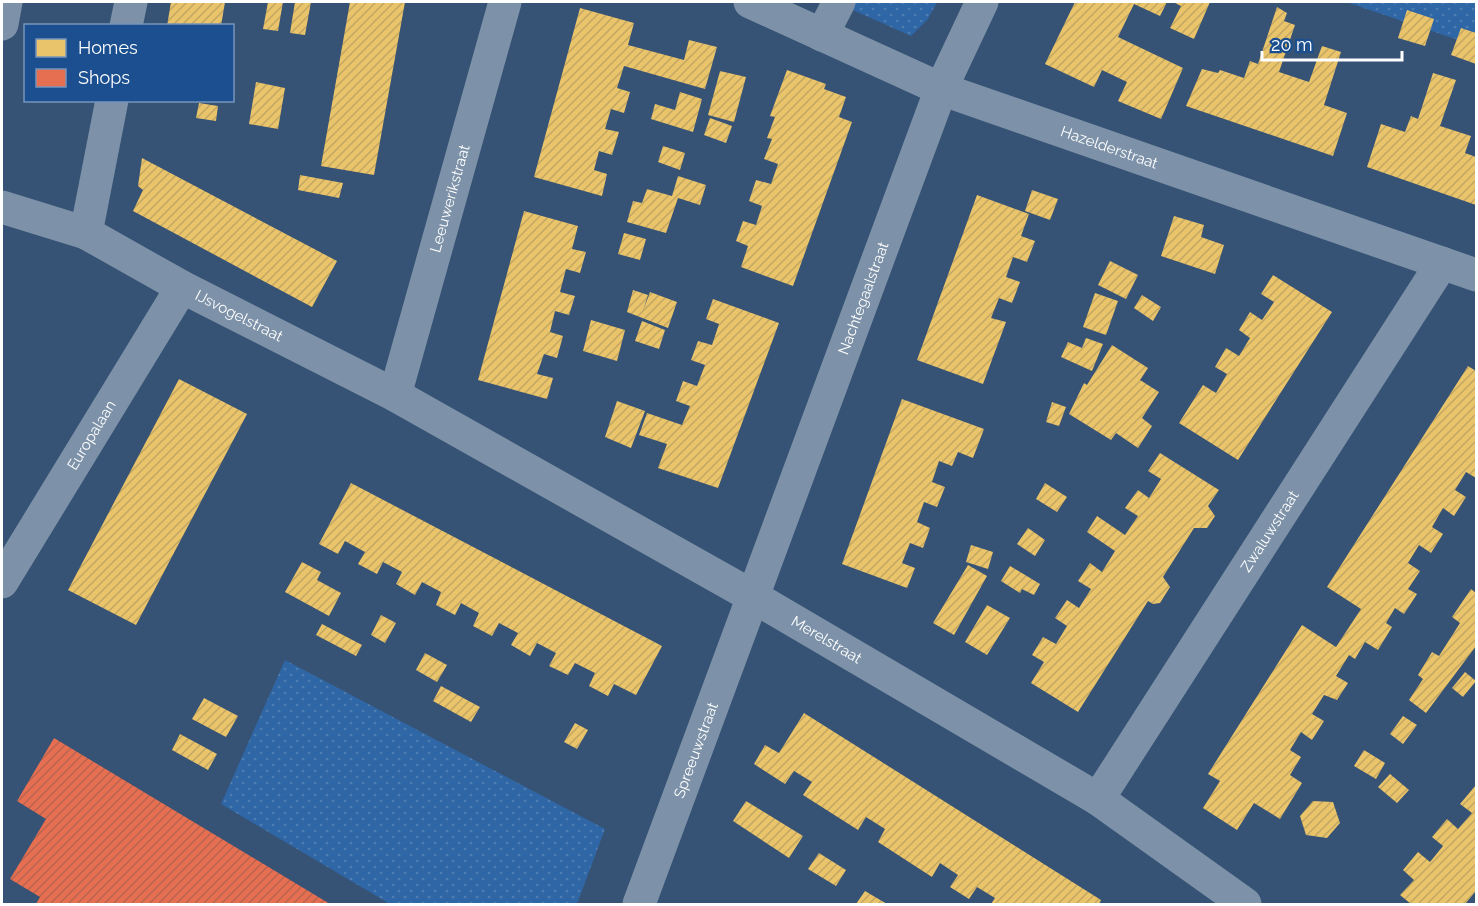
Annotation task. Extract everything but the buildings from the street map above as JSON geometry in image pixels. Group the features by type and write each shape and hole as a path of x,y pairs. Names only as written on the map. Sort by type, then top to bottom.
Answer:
{"street":[{"path":"2,24 6,2"},
{"path":"126,24 131,2"},
{"name":"Leeuwerikstraat","path":"395,395 505,2"},
{"name":"Hazelderstraat","path":"750,2 941,89 1476,275"},
{"path":"822,35 839,2"},
{"name":"Nachtegaalstraat","path":"752,596 941,89 982,2"},
{"path":"86,233 111,102"},
{"name":"IJsvogelstraat","path":"2,207 86,233 182,287 395,395"},
{"name":"Zwaluwstraat","path":"1098,799 1442,263"},
{"name":"Europalaan","path":"2,582 182,287"},
{"name":"Merelstraat","path":"395,395 752,596 1098,799 1245,904"},
{"name":"Spreeuwstraat","path":"639,904 752,596"}],"shaded area":[{"path":"849,2 937,2 928,19 911,36 846,7"},
{"path":"1346,2 1476,2 1476,46"},
{"path":"285,660 605,829 577,904 390,904 221,804"}]}
